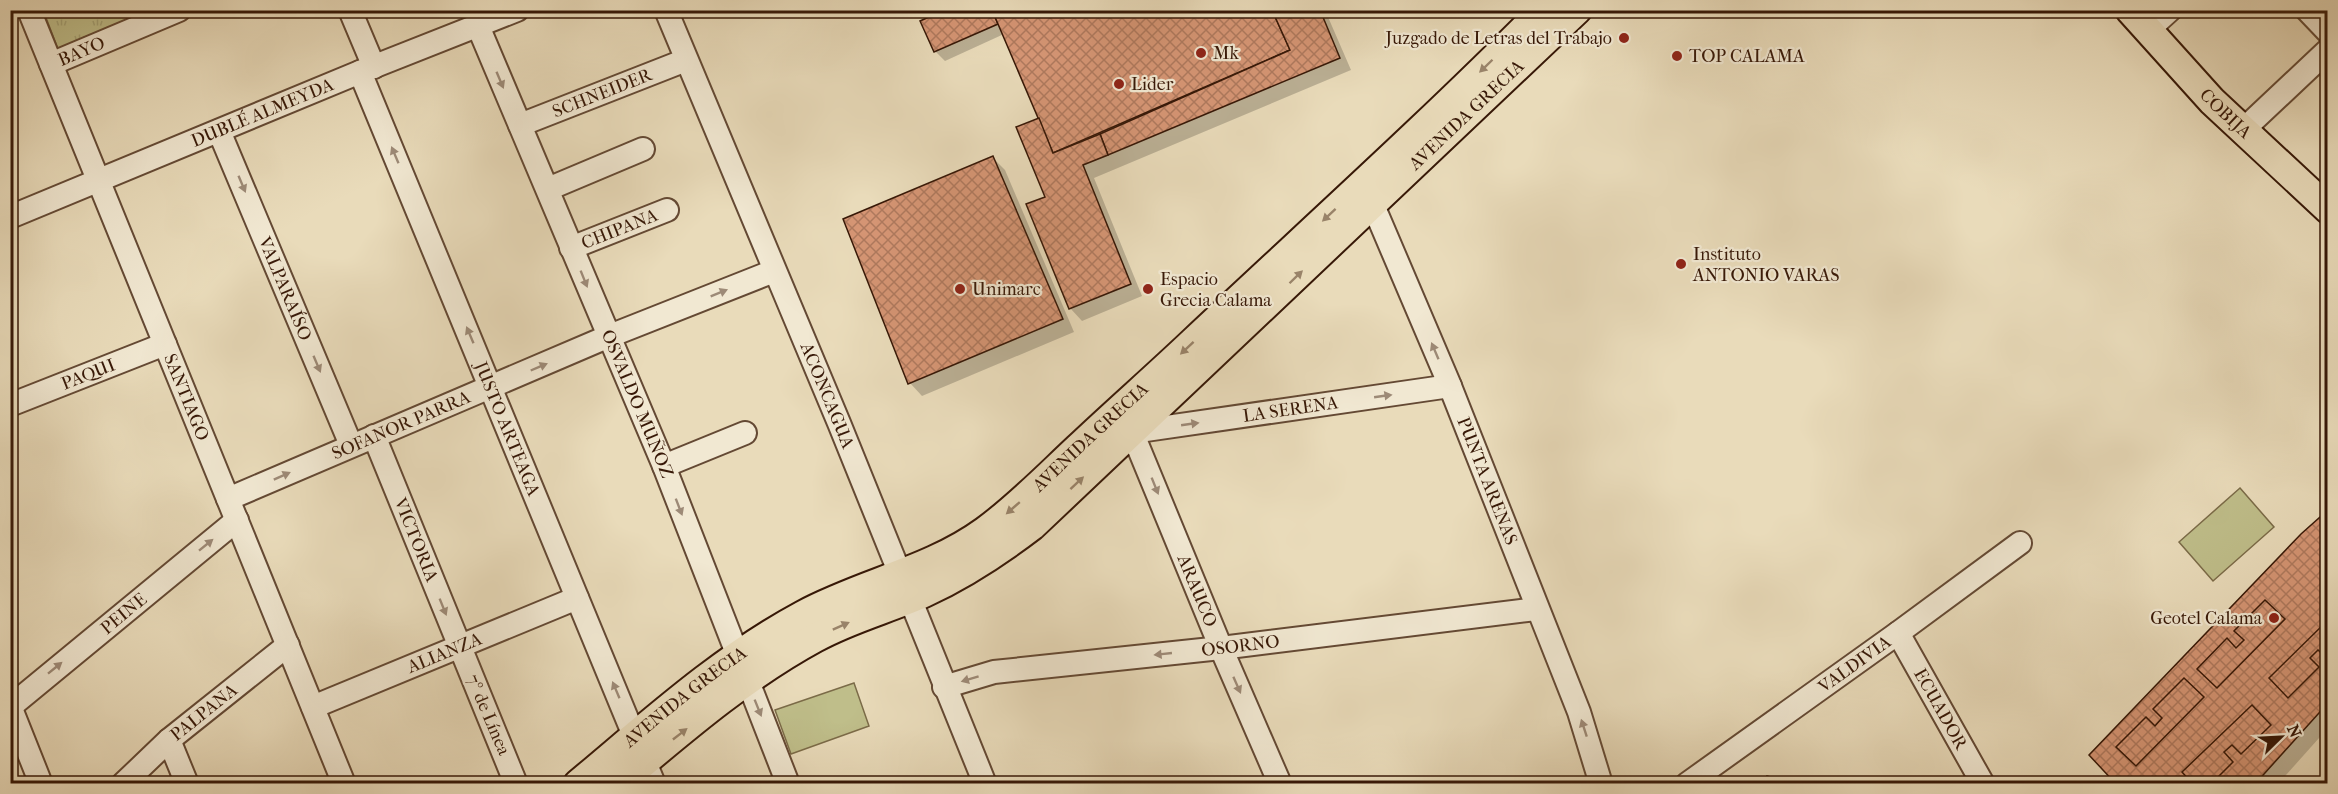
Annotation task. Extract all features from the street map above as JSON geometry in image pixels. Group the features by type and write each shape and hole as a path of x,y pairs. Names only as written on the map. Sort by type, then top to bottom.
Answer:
{"main road":[{"name":"AVENIDA GRECIA","path":"905,587 962,573 996,554 1032,526 1132,432 1369,193 1543,10"},
{"name":"AVENIDA GRECIA","path":"618,783 741,668 816,637 905,587 954,550 985,531 1138,393 1577,10"},
{"name":"COBIJA","path":"2139,20 2243,130 2328,209"},
{"name":"AVENIDA GRECIA","path":"578,783 644,760"}],"street":[{"name":"SANTIAGO","path":"29,10 344,783"},
{"name":"BAYO","path":"51,64 179,10"},
{"name":"JUSTO ARTEAGA","path":"350,10 367,69 491,387 644,760"},
{"name":"DUBLÉ ALMEYDA","path":"10,217 367,69 517,10"},
{"name":"ACONCAGUA","path":"666,10 985,783"},
{"path":"2139,20 2170,10"},
{"path":"2307,10 2328,32"},
{"name":"OSVALDO MUÑOZ","path":"478,26 548,189 607,337 664,466 741,668 788,783"},
{"path":"2243,130 2328,50"},
{"name":"SCHNEIDER","path":"520,125 686,60"},
{"name":"VALPARAÍSO","path":"219,130 351,445"},
{"path":"548,189 643,149"},
{"name":"PUNTA ARENAS","path":"1369,193 1450,386 1578,712 1601,783"},
{"name":"CHIPANA","path":"571,248 667,210"},
{"name":"SOFANOR PARRA","path":"232,509 351,445 607,337 774,271"},
{"name":"PAQUI","path":"10,405 165,344"},
{"name":"LA SERENA","path":"1132,432 1450,386"},
{"path":"1132,432 1138,393"},
{"name":"ARAUCO","path":"1132,432 1221,648 1280,783"},
{"path":"664,466 745,433"},
{"name":"VICTORIA","path":"374,436 459,646"},
{"name":"PEINE","path":"11,706 232,509"},
{"name":"VALDIVIA","path":"1687,783 2020,543"},
{"name":"ALIANZA","path":"313,706 577,598"},
{"name":"OSORNO","path":"945,687 994,672 1221,648 1536,609"},
{"name":"ECUADOR","path":"1898,633 1983,783"},
{"name":"PALPANA","path":"123,783 170,740 288,645"},
{"name":"7º de Línea","path":"459,646 516,783"},
{"path":"11,706 41,783"},
{"path":"170,740 188,783"}],"green space":[{"path":"58,11 151,11 58,49 45,15"},
{"path":"2240,488 2274,527 2213,581 2179,542"},
{"path":"854,683 869,726 791,754 775,710"}],"building":[{"path":"945,10 992,10 998,24 934,52 920,21"},
{"name":"Lider","path":"992,10 1272,10 1290,50 1053,153"},
{"path":"1272,10 1320,10 1340,58 1108,155 1100,134 1290,50"},
{"path":"1039,118 1053,153 1100,134 1108,155 1083,165 1131,284 1069,309 1026,204 1045,197 1016,127"},
{"name":"Unimarc","path":"993,156 1063,319 908,384 843,219"},
{"name":"Geotel Calama","path":"2328,510 2328,703 2255,784 2116,784 2089,755 2301,534"},
{"path":"2265,600 2285,619 2217,688 2197,669 2227,638 2236,648 2244,640 2234,631"},
{"path":"2328,620 2328,659 2318,650 2310,658 2319,667 2288,698 2269,678"},
{"path":"2184,678 2204,697 2136,766 2116,747 2146,717 2155,726 2162,718 2153,709"},
{"path":"2252,705 2271,725 2241,754 2232,745 2224,752 2233,762 2211,784 2193,784 2182,772"},
{"path":"1767,776 1795,784 1765,784"}],"place":[{"name":"Juzgado de Letras del Trabajo","path":"1624,38"},
{"name":"Mk","path":"1201,53"},
{"name":"TOP CALAMA","path":"1677,56"},
{"name":"Lider","path":"1119,84"},
{"name":"Instituto ANTONIO VARAS","path":"1681,264"},
{"name":"Unimarc","path":"960,289"},
{"name":"Espacio Grecia Calama","path":"1148,289"},
{"name":"Geotel Calama","path":"2274,618"}]}
